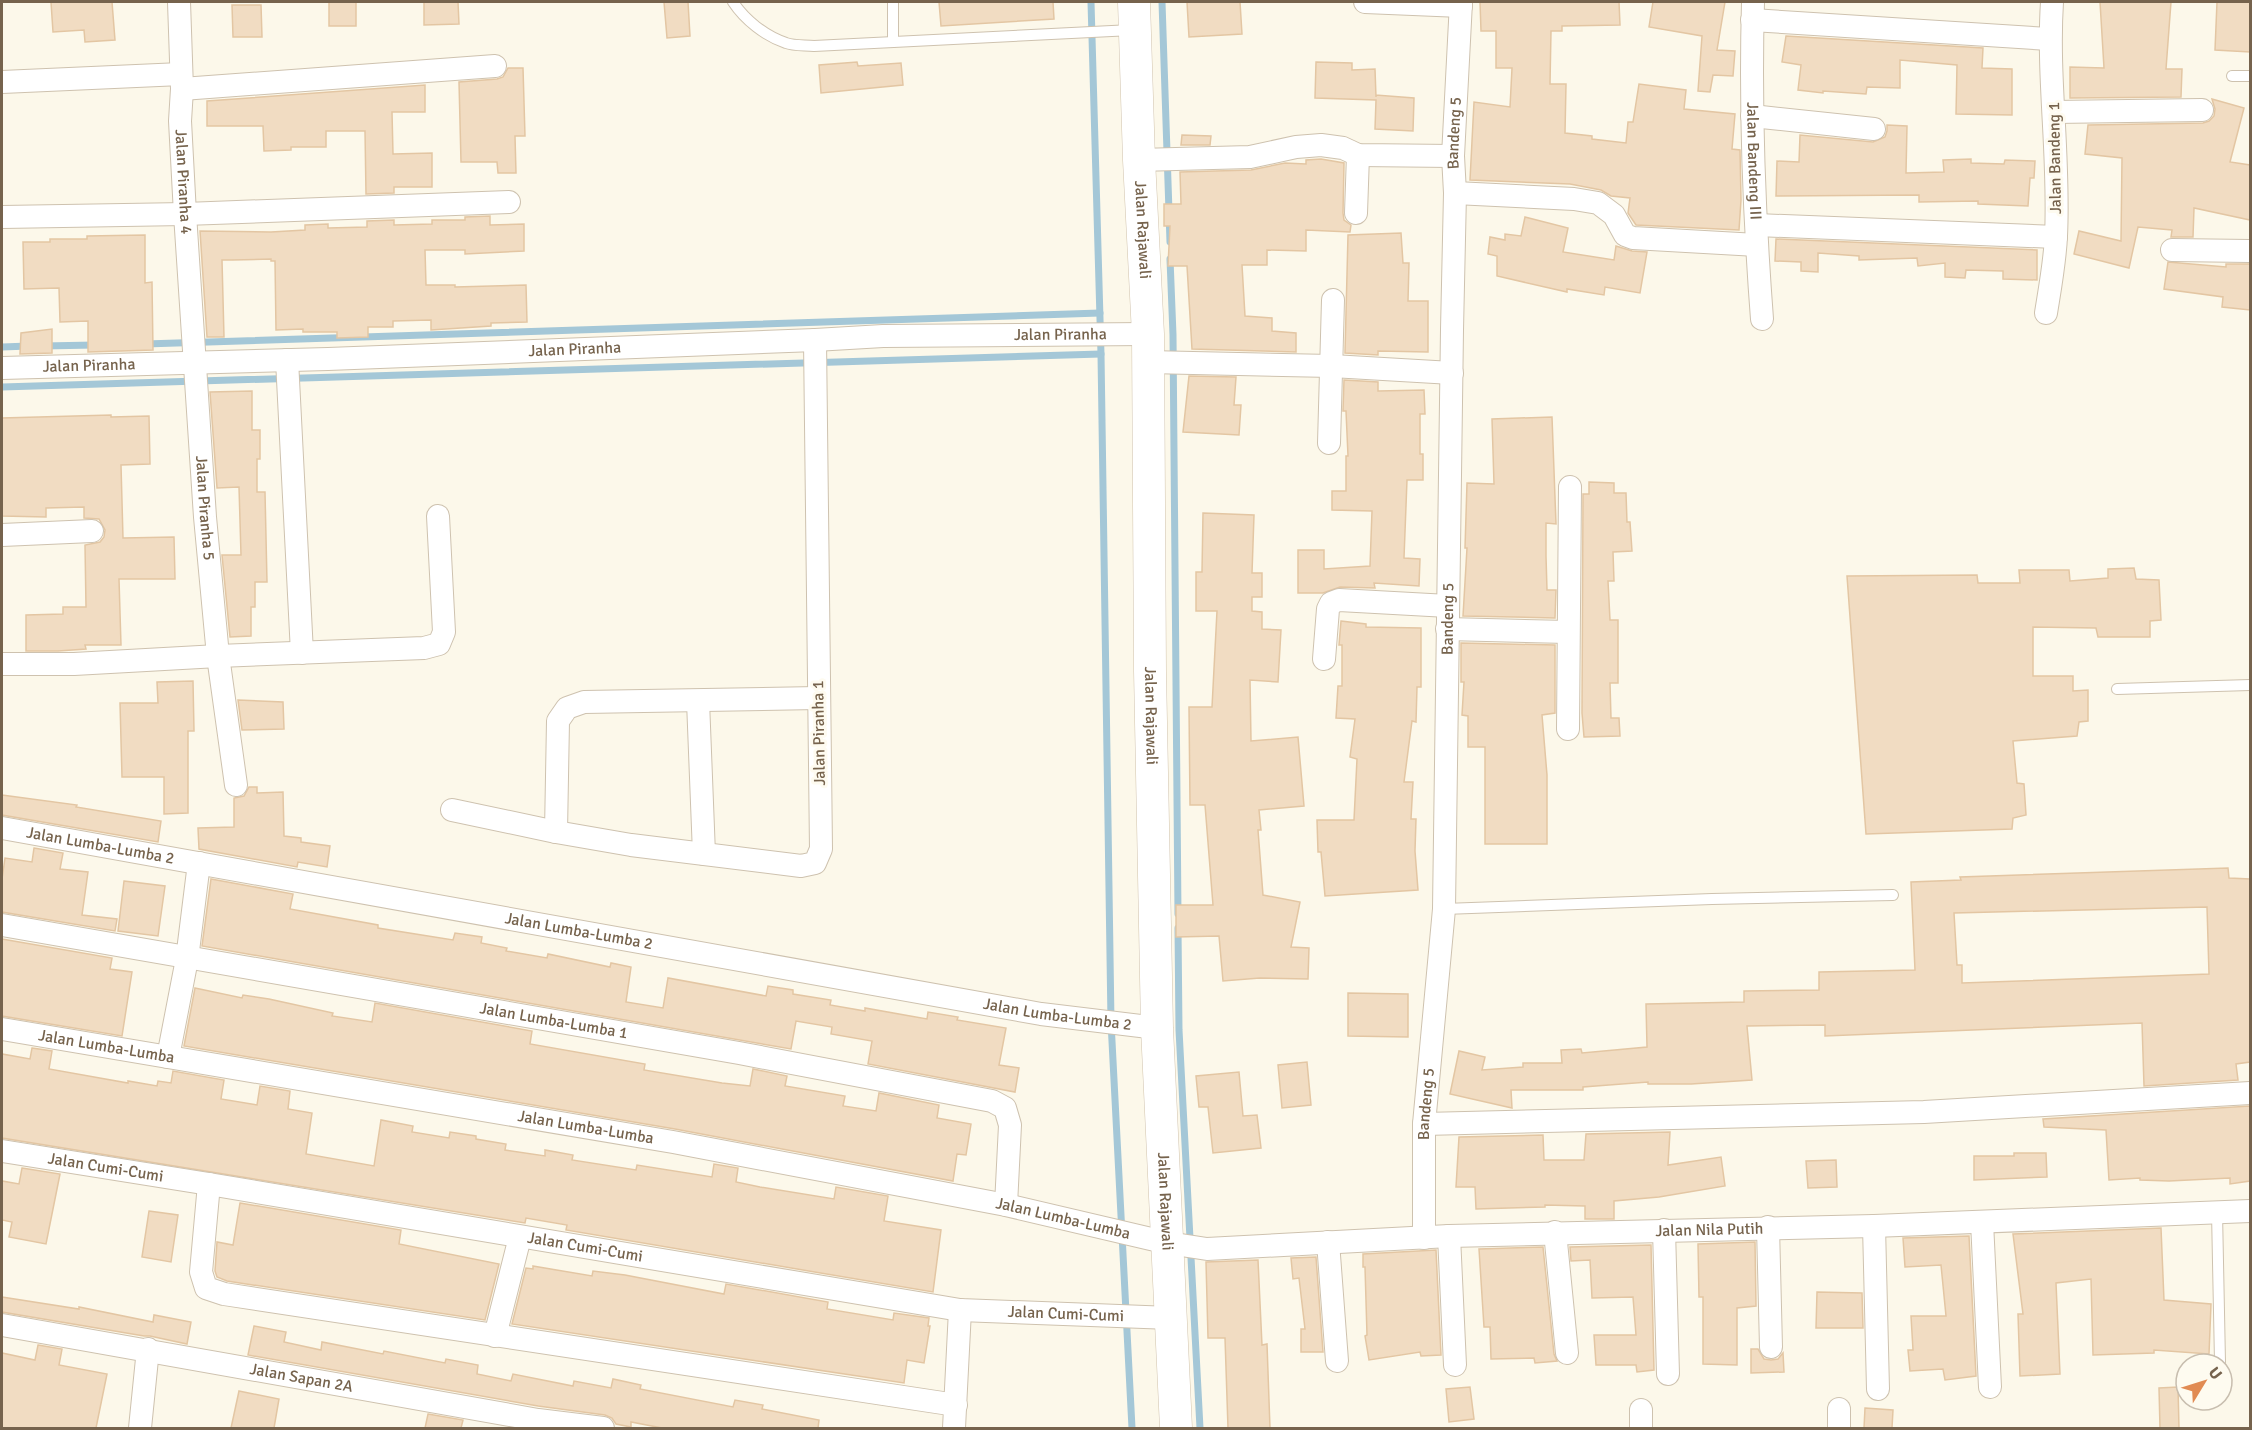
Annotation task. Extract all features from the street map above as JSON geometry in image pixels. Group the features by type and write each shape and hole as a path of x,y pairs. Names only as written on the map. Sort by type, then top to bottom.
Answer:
{"main road":[{"name":"Jalan Rajawali","path":"1135,16 1148,348 1150,671 1157,1028 1176,1428"}],"street":[{"name":"Jalan Piranha 4","path":"179,2 180,121 194,362"},
{"path":"1365,2 1461,4"},
{"name":"Jalan Bandeng 1","path":"2046,313 2056,237 2054,112 2049,39 2052,2"},
{"name":"Bandeng 5","path":"1424,1238 1424,1124 1444,909 1455,193 1453,156 1461,4"},
{"path":"1753,11 2049,39"},
{"name":"Jalan Bandeng III","path":"1753,11 1752,116 1762,320"},
{"path":"2,82 181,82 495,66"},
{"path":"2054,112 2202,110"},
{"path":"1752,116 1874,129"},
{"path":"1139,160 1250,158 1296,147 1321,145 1343,148 1358,155 1453,156"},
{"path":"1356,213 1358,155"},
{"path":"1455,193 1575,199 1598,203 1614,215 1625,235 1633,238 1757,235 2056,237"},
{"path":"2,218 509,202"},
{"path":"2172,250 2250,251"},
{"path":"1329,443 1333,300"},
{"name":"Jalan Piranha","path":"2,368 287,360 883,336 1148,348 1332,366 1452,373"},
{"name":"Jalan Piranha 1","path":"452,810 631,845 801,866 815,863 821,849 815,340"},
{"path":"287,360 302,653"},
{"name":"Jalan Piranha 5","path":"194,362 218,656 236,785"},
{"path":"1568,729 1570,487"},
{"path":"2,664 74,664 424,648 439,644 444,632 438,516"},
{"path":"2,535 92,531"},
{"path":"1324,659 1328,609 1331,603 1339,600 1448,606"},
{"path":"1447,629 1568,632"},
{"path":"556,832 558,721 567,708 584,702 818,698"},
{"path":"698,701 704,854"},
{"name":"Jalan Lumba-Lumba 2","path":"2,828 1041,1014 1157,1028"},
{"path":"168,1057 187,959 199,863"},
{"name":"Jalan Lumba-Lumba 1","path":"2,925 187,959 739,1053 992,1101 1005,1108 1010,1125 1006,1205"},
{"name":"Jalan Lumba-Lumba","path":"2,1029 672,1142 1006,1205 1168,1243"},
{"path":"1424,1124 1924,1112 2250,1093"},
{"name":"Jalan Cumi-Cumi","path":"2,1151 960,1310 1171,1318"},
{"path":"208,1184 201,1272 206,1288 224,1294 956,1405"},
{"name":"Jalan Nila Putih","path":"1168,1243 1207,1249 1555,1232 1874,1226 2250,1210"},
{"path":"1982,1222 1990,1387"},
{"path":"1874,1226 1878,1389"},
{"path":"1767,1227 1771,1347"},
{"path":"1664,1230 1668,1374"},
{"path":"1555,1232 1567,1353"},
{"path":"1449,1236 1455,1365"},
{"path":"495,1336 520,1237"},
{"path":"1328,1242 1336,1361"},
{"path":"954,1428 960,1310"},
{"name":"Jalan Sapan 2A","path":"2,1325 148,1349 538,1420 603,1428"},
{"path":"140,1428 148,1349"}],"lane":[{"path":"734,2 738,9 764,33 788,44 814,46 893,42 1135,16"},
{"path":"893,2 893,42"},
{"path":"2232,76 2250,76"},
{"path":"2117,689 2250,685"},
{"path":"1444,909 1893,895"},
{"path":"2217,1212 2220,1352"}],"building":[{"path":"51,2 112,2 115,40 85,42 84,30 53,32"},
{"path":"329,2 356,2 356,26 329,26"},
{"path":"424,2 458,2 459,24 424,25"},
{"path":"664,2 688,2 690,36 667,38"},
{"path":"939,2 1053,2 1054,19 941,26"},
{"path":"1187,2 1240,2 1242,34 1189,37"},
{"path":"1480,2 1619,2 1620,25 1562,26 1562,31 1551,31 1550,84 1566,84 1565,133 1626,143 1628,122 1633,122 1639,84 1686,90 1684,109 1735,114 1732,149 1740,150 1739,230 1636,225 1628,213 1630,198 1611,196 1601,190 1570,184 1470,180 1474,102 1510,107 1512,68 1496,68 1496,31 1481,31"},
{"path":"1653,2 1725,2 1717,50 1735,51 1733,76 1713,75 1710,92 1698,91 1702,36 1649,27"},
{"path":"2100,2 2171,2 2166,69 2182,69 2181,97 2070,98 2070,67 2104,68"},
{"path":"2217,2 2250,2 2250,52 2215,50"},
{"path":"232,5 261,5 262,37 233,37"},
{"path":"1786,36 1983,48 1982,68 2012,69 2012,115 1956,114 1957,65 1900,60 1900,88 1867,87 1866,94 1798,90 1801,65 1782,62"},
{"path":"857,62 858,66 901,63 903,85 821,93 819,65"},
{"path":"1316,62 1352,63 1352,70 1375,69 1376,97 1376,95 1414,98 1413,131 1375,129 1376,100 1315,98"},
{"path":"508,68 523,68 525,136 515,136 516,173 498,173 497,162 461,162 459,82 497,79 503,77"},
{"path":"425,85 425,112 392,112 393,154 432,153 432,187 394,187 394,193 366,194 365,131 326,131 326,147 291,147 291,150 264,151 263,126 207,126 207,101"},
{"path":"2212,99 2244,108 2230,162 2250,165 2250,220 2194,208 2193,237 2171,237 2172,230 2138,227 2129,268 2074,254 2079,231 2121,241 2122,158 2085,154 2088,125 2203,123 2214,116 2215,109"},
{"path":"1887,125 1907,126 1906,173 1944,172 1943,160 1971,159 1971,163 2004,164 2005,160 2035,161 2034,178 2030,178 2028,206 1978,204 1978,201 1919,202 1919,195 1776,196 1777,161 1799,162 1800,135 1873,142 1885,137"},
{"path":"1182,135 1211,136 1210,145 1181,145"},
{"path":"1321,159 1344,163 1343,213 1344,220 1351,225 1350,232 1306,230 1306,251 1267,250 1267,265 1242,265 1245,316 1272,318 1272,331 1296,333 1296,352 1192,349 1187,266 1168,266 1170,226 1164,226 1164,204 1181,204 1180,172 1251,170 1285,163 1306,164 1306,160"},
{"path":"490,216 490,225 524,224 524,251 465,254 465,250 425,250 426,285 455,285 455,287 526,285 527,322 491,323 491,326 431,330 431,320 393,321 393,327 368,327 368,337 337,338 337,332 303,332 303,329 276,330 275,261 271,259 222,260 224,337 207,337 200,231 271,232 305,230 305,225 328,224 328,228 367,227 367,221 394,220 394,225 432,224 432,220 465,220 465,217"},
{"path":"1525,217 1568,228 1563,252 1614,260 1616,246 1632,251 1647,252 1640,293 1605,287 1604,295 1567,289 1567,292 1497,276 1497,256 1488,254 1490,237 1505,240 1505,234 1521,236"},
{"path":"1401,233 1403,263 1409,263 1408,301 1428,301 1428,352 1378,351 1378,355 1345,353 1348,235"},
{"path":"145,235 145,283 152,282 153,350 88,352 88,321 60,322 59,288 24,289 23,242 87,239 87,236"},
{"path":"1776,239 2037,250 2037,280 2003,279 2003,271 1966,270 1965,278 1945,277 1945,263 1918,266 1917,258 1859,260 1859,256 1818,253 1818,272 1801,271 1801,262 1775,261"},
{"path":"2168,262 2226,267 2226,264 2250,264 2250,310 2222,307 2223,297 2164,289"},
{"path":"52,329 52,353 20,354 21,333"},
{"path":"1189,376 1236,377 1234,405 1241,405 1239,435 1183,432"},
{"path":"1344,380 1378,382 1378,391 1424,390 1425,414 1420,414 1420,454 1423,454 1423,480 1407,480 1404,558 1420,559 1419,586 1374,583 1375,588 1340,587 1323,593 1298,593 1298,550 1324,550 1324,569 1370,566 1372,511 1332,510 1332,491 1346,491 1346,456 1348,456 1346,411 1343,411"},
{"path":"252,391 252,430 260,430 257,492 265,492 267,582 255,582 255,607 251,607 251,636 230,637 222,555 241,555 239,487 217,488 210,392"},
{"path":"111,415 111,417 149,416 150,464 121,465 123,538 174,537 175,579 119,579 121,645 85,645 86,649 26,651 26,615 63,614 63,607 86,607 85,545 100,542 105,530 99,519 84,518 84,507 46,508 46,517 2,516 2,418"},
{"path":"1552,417 1556,524 1546,523 1546,556 1547,590 1556,590 1555,618 1463,616 1467,548 1465,548 1467,483 1494,484 1492,419"},
{"path":"1589,482 1614,483 1614,493 1626,493 1627,522 1630,522 1632,551 1613,552 1614,581 1608,581 1610,620 1618,620 1618,683 1610,683 1611,718 1619,718 1620,736 1584,737 1582,713 1583,494 1589,494"},
{"path":"1203,513 1254,515 1252,573 1262,573 1262,597 1252,597 1252,611 1262,612 1262,629 1281,630 1278,682 1250,680 1251,741 1298,737 1304,806 1259,810 1261,830 1258,830 1263,895 1300,902 1291,947 1309,948 1308,979 1260,978 1223,981 1219,936 1176,937 1176,905 1213,905 1205,805 1190,805 1189,707 1212,707 1217,611 1196,611 1196,572 1202,572"},
{"path":"2134,568 2136,579 2159,580 2161,620 2150,621 2150,637 2098,637 2096,628 2033,627 2033,676 2073,676 2073,691 2088,690 2088,721 2079,722 2077,736 2013,741 2017,783 2024,784 2026,815 2013,818 2012,829 1866,834 1847,576 1977,575 1978,583 2020,583 2019,570 2069,570 2070,581 2108,578 2108,569"},
{"path":"1341,621 1366,624 1366,627 1421,628 1421,687 1417,687 1416,722 1412,721 1404,782 1413,782 1411,819 1416,819 1415,851 1418,890 1325,896 1321,852 1318,852 1317,820 1354,820 1357,759 1350,757 1355,719 1336,718 1338,686 1342,686 1342,645 1339,645"},
{"path":"1461,643 1555,645 1555,713 1542,715 1547,775 1547,844 1485,844 1485,747 1468,747 1468,716 1462,715 1464,682 1461,682"},
{"path":"193,681 194,731 188,731 188,813 164,814 164,777 122,777 120,703 158,703 157,682"},
{"path":"238,700 283,702 284,729 242,730"},
{"path":"249,787 257,787 257,793 283,792 284,836 301,838 301,842 330,846 327,867 298,862 297,867 199,849 198,828 234,827 234,798 244,796"},
{"path":"2,795 77,805 76,807 161,821 158,842 2,815"},
{"path":"34,848 63,853 60,869 88,872 82,915 117,919 115,931 2,912 2,879 5,858 32,862"},
{"path":"2228,868 2229,878 2250,879 2250,1062 2236,1064 2238,1080 2144,1086 2142,1023 1825,1036 1825,1025 1747,1026 1752,1080 1691,1084 1648,1084 1648,1082 1583,1087 1583,1090 1511,1090 1512,1108 1450,1094 1459,1051 1485,1057 1482,1070 1523,1067 1523,1063 1562,1063 1561,1050 1581,1049 1582,1053 1647,1047 1646,1004 1744,1002 1744,991 1819,990 1819,972 1915,970 1911,882 1961,880 1960,877","holes":["2207,907 2209,974 1962,983 1962,965 1957,965 1954,913"]},
{"path":"211,879 293,894 290,909 378,925 378,928 453,940 455,933 482,937 481,943 507,948 506,951 547,958 548,954 610,967 611,963 631,967 626,1002 663,1008 668,978 766,996 768,986 793,990 793,994 831,1000 830,1005 865,1011 865,1008 927,1019 928,1012 958,1017 957,1020 1006,1028 999,1065 1019,1068 1015,1092 868,1064 872,1041 831,1034 832,1027 796,1021 791,1049 202,946"},
{"path":"124,881 165,886 158,936 118,931"},
{"path":"2,939 112,958 110,969 132,972 122,1036 2,1016"},
{"path":"195,988 242,998 243,995 269,999 333,1013 332,1016 372,1022 375,1003 532,1031 530,1044 645,1064 644,1070 722,1083 750,1086 753,1069 787,1076 785,1086 845,1096 843,1106 876,1111 879,1093 939,1105 937,1118 971,1124 966,1155 957,1154 953,1181 675,1129 184,1046"},
{"path":"1348,993 1408,994 1408,1037 1348,1036"},
{"path":"32,1048 52,1051 49,1069 157,1086 158,1081 171,1083 173,1071 224,1080 221,1099 257,1105 260,1086 290,1091 288,1109 312,1113 306,1154 374,1166 381,1120 413,1126 412,1132 449,1138 450,1132 476,1136 476,1139 506,1144 505,1150 545,1156 545,1150 573,1155 572,1160 636,1170 637,1165 712,1177 714,1164 738,1168 736,1182 760,1187 834,1199 836,1187 888,1196 884,1221 941,1230 933,1292 566,1230 567,1225 526,1218 525,1223 2,1138 2,1054 30,1059"},
{"path":"1307,1062 1311,1105 1282,1108 1278,1065"},
{"path":"1239,1072 1243,1116 1257,1115 1261,1148 1213,1153 1208,1107 1199,1107 1196,1076"},
{"path":"2250,1106 2250,1181 2230,1184 2230,1178 2169,1181 2140,1180 2140,1178 2109,1180 2106,1130 2044,1127 2043,1119"},
{"path":"1670,1132 1668,1165 1721,1157 1725,1186 1659,1197 1614,1201 1614,1219 1585,1219 1585,1206 1545,1205 1545,1207 1476,1209 1475,1187 1456,1187 1459,1137 1543,1135 1544,1160 1584,1160 1586,1134"},
{"path":"2014,1153 2046,1153 2047,1177 1974,1180 1974,1156 2014,1156"},
{"path":"1836,1160 1837,1187 1808,1188 1806,1161"},
{"path":"22,1168 60,1174 46,1244 9,1237 12,1222 2,1220 2,1181 19,1184"},
{"path":"240,1203 401,1230 399,1244 499,1264 485,1320 227,1281 217,1277 215,1271 217,1242 233,1245"},
{"path":"149,1211 178,1215 171,1262 142,1257"},
{"path":"2161,1228 2164,1300 2211,1304 2209,1352 2154,1350 2154,1353 2093,1355 2091,1279 2056,1283 2060,1374 2020,1376 2018,1314 2023,1314 2013,1234"},
{"path":"1969,1236 1976,1376 1945,1380 1943,1369 1910,1371 1908,1350 1913,1350 1911,1316 1946,1316 1941,1265 1905,1267 1903,1238"},
{"path":"1755,1242 1756,1306 1737,1308 1737,1365 1703,1364 1703,1297 1699,1297 1698,1244"},
{"path":"1651,1245 1654,1370 1637,1372 1636,1365 1596,1365 1594,1335 1636,1335 1633,1297 1592,1298 1590,1260 1571,1261 1570,1247"},
{"path":"1543,1247 1554,1354 1557,1361 1535,1363 1534,1358 1491,1359 1490,1327 1484,1327 1479,1249"},
{"path":"1436,1250 1441,1355 1421,1356 1420,1352 1369,1360 1365,1336 1367,1335 1363,1254"},
{"path":"1316,1257 1323,1352 1301,1352 1301,1329 1305,1329 1299,1278 1293,1279 1291,1258"},
{"path":"1258,1260 1262,1345 1267,1344 1270,1428 1228,1428 1225,1338 1208,1338 1206,1262"},
{"path":"533,1266 592,1276 593,1271 625,1275 724,1294 726,1284 828,1302 827,1309 893,1320 894,1313 929,1318 928,1326 930,1326 924,1363 907,1360 904,1383 512,1324 526,1268 533,1269"},
{"path":"1817,1292 1862,1293 1863,1328 1816,1328"},
{"path":"2,1297 79,1309 79,1307 153,1322 154,1315 191,1322 187,1344 2,1312"},
{"path":"254,1326 286,1332 284,1342 321,1350 322,1342 445,1363 446,1359 478,1365 477,1374 511,1381 513,1374 573,1386 574,1381 611,1388 613,1379 641,1385 640,1389 733,1407 735,1400 763,1405 762,1409 819,1420 818,1428 662,1428 631,1422 631,1427 616,1424 612,1418 605,1415 538,1406 248,1355"},
{"path":"38,1345 62,1349 59,1365 107,1374 96,1428 2,1428 2,1353 35,1360"},
{"path":"1751,1349 1758,1349 1764,1359 1771,1360 1778,1359 1783,1353 1784,1372 1751,1373"},
{"path":"1470,1387 1474,1419 1449,1422 1446,1389"},
{"path":"2174,1387 2174,1412 2179,1412 2179,1428 2160,1428 2159,1388"},
{"path":"239,1391 279,1399 274,1428 231,1428"},
{"path":"1865,1408 1893,1410 1892,1428 1864,1428"},
{"path":"428,1414 463,1420 461,1428 425,1428"}],"waterway":[{"path":"1091,2 1101,354 1111,1022 1132,1428"},
{"path":"1162,2 1170,242"},
{"path":"1170,259 1173,335 1178,914"},
{"path":"145,344 1100,313"},
{"path":"43,346 95,345"},
{"path":"2,347 29,346"},
{"path":"2,387 1101,354"},
{"path":"1178,928 1179,1030 1200,1428"}]}
